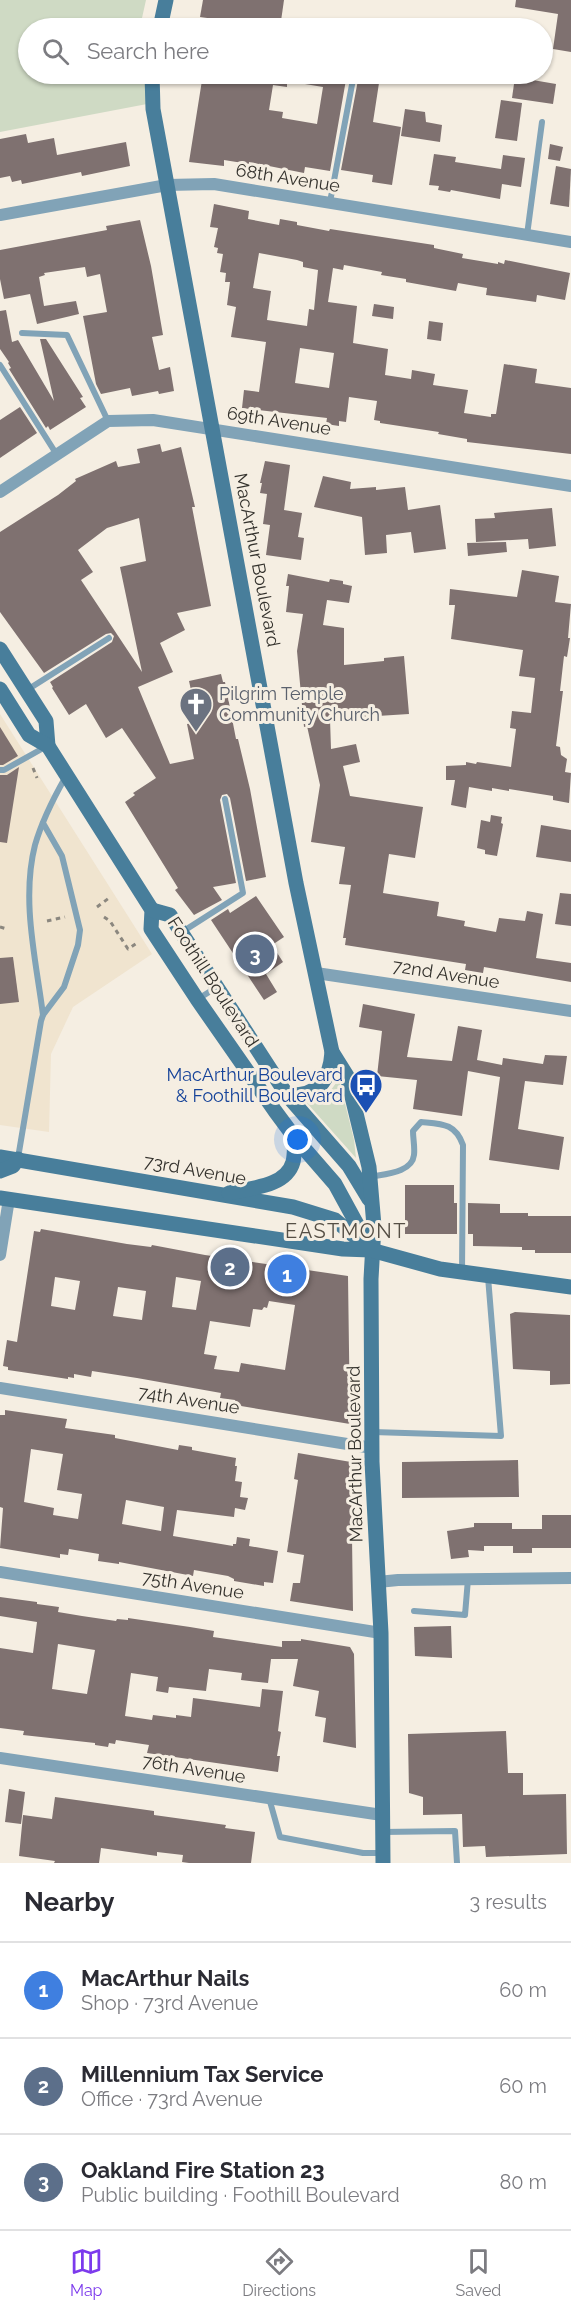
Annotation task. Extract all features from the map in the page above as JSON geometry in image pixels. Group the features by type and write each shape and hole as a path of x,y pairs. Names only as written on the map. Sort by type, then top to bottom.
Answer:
{"main road":[{"path":"162,18 166,0"},
{"name":"MacArthur Boulevard","path":"152,84 153,109 296,883 332,1052 330,1069 325,1079 316,1088 302,1096 286,1095"},
{"name":"Foothill Boulevard","path":"0,649 46,721 48,746"},
{"name":"Foothill Boulevard","path":"0,689 29,735 48,746 152,910 151,929 197,999 295,1138 335,1184 371,1250"},
{"name":"Foothill Boulevard","path":"152,910 170,915 286,1095 349,1166 372,1203"},
{"name":"MacArthur Boulevard","path":"332,1052 347,1076 369,1177 374,1226 371,1250 372,1448 381,1633 383,1858"},
{"path":"221,1194 273,1183 282,1178 293,1163 295,1138"},
{"name":"73rd Avenue","path":"0,1157 293,1207 335,1220 371,1250"},
{"path":"0,1171 13,1166 18,1160"},
{"name":"73rd Avenue","path":"5,1199 343,1249 371,1250 440,1269 571,1287"}],"street":[{"name":"68th Avenue","path":"0,215 167,185 214,184 571,242"},
{"name":"69th Avenue","path":"108,421 153,420 212,428 571,486"},
{"path":"0,492 108,421"},
{"name":"72nd Avenue","path":"316,973 571,1011"},
{"path":"0,1255 5,1199"},
{"name":"74th Avenue","path":"0,1388 372,1448"},
{"name":"75th Avenue","path":"0,1572 381,1633"},
{"path":"378,1582 571,1578"},
{"name":"76th Avenue","path":"0,1758 382,1815"}],"lane":[{"path":"330,202 352,84"},
{"path":"527,236 542,122"},
{"path":"22,333 67,335 108,421"},
{"path":"0,365 57,456"},
{"path":"27,690 109,638"},
{"path":"0,770 48,746"},
{"path":"18,1160 36,1045 43,1015 29,910 31,866 52,800 67,775"},
{"path":"181,933 243,893 225,799"},
{"path":"43,823 62,856 80,930 78,945 64,987 43,1015"},
{"path":"197,999 217,987"},
{"path":"369,1177 403,1170 409,1165 414,1158 413,1131 421,1122 438,1124 454,1130 463,1145 462,1272"},
{"path":"373,1432 501,1436 488,1275"},
{"path":"414,1611 465,1615 468,1580"},
{"path":"269,1798 280,1837 383,1858"},
{"path":"382,1832 455,1831 458,1863"}],"path":[{"path":"33,768 37,778"},
{"path":"97,907 109,898"},
{"path":"47,921 66,917"},
{"path":"104,917 110,921 128,949 137,943"},
{"path":"0,927 7,928"}],"shaded area":[{"path":"0,714 152,954 73,1007 51,1054 49,1132 0,1125"}],"green space":[{"path":"0,0 146,0 142,18 18,18 18,84 146,84 147,104 0,132"},
{"path":"339,1079 354,1140 356,1158 307,1103 328,1094"}],"building":[{"path":"203,0 284,0 281,18 200,17"},
{"path":"516,0 571,0 571,52 553,49 558,14 515,7"},
{"path":"201,84 287,84 287,87 273,85 269,110 283,112 282,118 317,124 323,87 305,84 345,84 330,171 305,167 304,173 249,162 249,164 224,160 224,166 189,162"},
{"path":"357,84 379,84 373,122 401,127 392,185 372,182 373,175 341,170"},
{"path":"514,84 556,84 553,104 512,98"},
{"path":"501,100 522,103 517,141 495,138"},
{"path":"405,109 425,112 426,122 442,125 440,142 401,136"},
{"path":"26,134 28,143 54,138 57,155 126,142 130,166 82,176 81,172 22,184 21,180 12,182 10,176 0,178 0,139"},
{"path":"550,144 563,147 560,161 548,159"},
{"path":"434,154 456,157 455,162 501,169 503,155 525,158 521,187 502,184 500,199 451,190 450,192 438,190 439,186 429,185"},
{"path":"556,166 571,169 569,207 550,204"},
{"path":"214,204 249,211 248,219 279,225 280,219 329,231 330,229 434,245 434,248 463,254 462,258 498,264 498,262 504,264 505,260 570,273 565,300 537,295 536,302 486,295 487,288 458,283 456,291 406,282 406,279 381,275 382,272 344,265 343,270 333,268 328,302 357,306 353,343 388,349 385,375 411,379 412,370 435,374 433,385 468,390 464,413 491,417 491,414 496,414 504,364 537,369 535,383 571,388 571,454 467,442 467,439 438,434 439,432 380,423 374,420 377,401 349,397 346,422 339,421 339,426 326,424 327,418 242,408 244,390 259,392 266,342 231,337 236,307 227,305 230,282 225,282 226,273 220,272 223,254 217,253 218,248 214,247 218,228 210,227","holes":["259,253 297,260 303,262 303,267 318,270 314,310 309,309 307,326 267,320 271,291 253,288","300,348 334,353 329,388 295,383"]},
{"path":"140,220 163,335 152,337 159,370 170,367 174,391 159,394 158,391 132,396 130,388 101,394 96,384 83,316 107,312 100,274 87,277 85,267 44,273 45,275 39,277 44,306 76,301 79,314 37,324 30,294 4,299 0,279 0,250 107,230 106,226"},
{"path":"374,304 394,307 393,319 372,316"},
{"path":"6,310 12,342 18,340 54,401 40,339 46,339 83,397 80,398 86,407 50,430 48,426 46,428 9,369 11,368 9,362 0,349 0,311"},
{"path":"429,321 443,323 441,341 427,339"},
{"path":"20,407 37,433 0,458 0,420"},
{"path":"160,444 162,452 181,447 195,507 192,507 211,606 177,613 185,630 160,643 173,672 138,687 170,764 194,759 187,724 198,722 189,681 221,674 225,682 236,739 238,739 250,789 266,877 246,881 230,798 227,794 222,795 220,800 236,883 213,887 222,900 194,915 175,890 178,888 125,802 135,795 133,793 156,778 122,728 106,738 86,704 69,715 50,682 112,642 114,636 111,633 106,634 44,673 0,612 0,532 58,495 76,481 75,479 116,461 118,467 140,463 137,449","holes":["139,518 146,561 120,567 142,672 81,580 93,572 78,550 107,528"]},
{"path":"265,461 290,465 284,510 302,513 298,537 304,538 301,560 266,555 270,525 263,524 267,494 260,493"},
{"path":"323,476 351,482 350,489 376,487 376,490 405,487 408,510 440,505 446,549 414,553 411,532 386,535 387,553 365,555 362,517 314,507"},
{"path":"552,508 556,546 529,549 528,539 476,542 475,519 495,518 494,513"},
{"path":"506,542 507,552 468,556 467,543"},
{"path":"522,570 559,576 555,602 571,604 568,638 570,638 567,657 564,656 560,691 563,691 556,746 560,747 561,755 567,759 565,772 571,773 569,803 553,800 553,796 509,789 509,791 492,788 492,791 469,787 466,808 451,805 455,780 446,780 446,766 466,765 466,762 476,764 477,762 511,767 516,729 510,728 512,711 531,713 535,678 519,676 523,650 451,639 455,605 449,605 450,589 517,597"},
{"path":"288,574 329,582 330,579 343,581 343,584 352,586 349,603 327,600 323,625 344,628 344,665 384,661 384,658 404,656 409,714 330,719 331,749 356,744 360,762 343,766 350,796 423,807 415,858 389,854 383,893 439,902 437,916 465,921 464,926 496,932 499,918 525,921 527,911 543,914 536,958 571,963 571,982 484,967 483,973 465,970 466,964 345,945 346,938 343,938 351,885 339,884 345,847 311,842 320,785 307,726 304,727 297,651 303,614 286,612"},
{"path":"0,727 18,756 3,765 0,765"},
{"path":"19,767 7,843 0,842 0,775 7,775"},
{"path":"491,815 502,817 501,823 503,824 497,856 485,854 485,850 477,848 481,820 490,822"},
{"path":"541,825 571,830 571,862 536,857"},
{"path":"560,893 571,894 571,926 555,924"},
{"path":"256,896 284,937 272,945 283,962 266,974 277,992 264,1000 211,920 228,909 230,913"},
{"path":"13,957 19,1002 0,1004 0,958"},
{"path":"363,1004 415,1014 407,1057 452,1061 458,1026 482,1030 477,1060 502,1065 503,1058 543,1064 545,1055 567,1056 563,1085 525,1081 518,1129 564,1137 559,1170 489,1160 500,1077 468,1071 462,1116 413,1109 417,1080 377,1076 382,1031 359,1027"},
{"path":"405,1185 454,1185 454,1203 457,1203 457,1234 405,1234"},
{"path":"468,1203 500,1204 500,1213 528,1213 528,1216 571,1216 571,1253 535,1253 535,1250 522,1250 522,1247 473,1246 473,1234 468,1234"},
{"path":"41,1229 127,1244 151,1247 152,1245 348,1276 350,1424 235,1405 235,1400 220,1398 221,1393 137,1378 92,1371 91,1377 74,1374 74,1378 68,1377 68,1379 8,1370 8,1367 3,1366 7,1340 17,1342 34,1231 40,1232","holes":["55,1277 80,1281 75,1310 51,1306","176,1277 201,1281 196,1310 172,1307","118,1287 146,1291 142,1320 113,1316","269,1301 295,1305 285,1370 241,1363 239,1372 214,1369 217,1356 204,1354 210,1321 250,1327 253,1309 267,1308"]},
{"path":"515,1312 570,1315 570,1384 550,1385 550,1371 513,1369 510,1314"},
{"path":"5,1410 67,1419 65,1428 115,1435 115,1438 178,1450 179,1445 192,1447 192,1450 236,1458 235,1481 242,1482 240,1497 248,1498 245,1510 235,1508 234,1517 177,1510 173,1536 233,1546 236,1544 237,1537 250,1539 249,1546 278,1551 273,1583 264,1582 264,1586 234,1581 228,1576 194,1570 193,1576 119,1562 119,1564 98,1561 99,1554 69,1549 68,1555 60,1554 60,1558 0,1548 3,1508 0,1507 0,1415 5,1415","holes":["31,1449 63,1454 57,1490 82,1494 78,1519 53,1515 54,1508 24,1502","126,1500 164,1507 161,1531 122,1524"]},
{"path":"298,1453 351,1462 353,1611 290,1601 293,1583 300,1583 304,1555 287,1552 298,1480 294,1479"},
{"path":"518,1460 519,1497 402,1498 402,1462"},
{"path":"542,1515 571,1515 571,1548 532,1548 532,1553 513,1553 513,1546 484,1546 484,1551 468,1550 469,1557 451,1559 447,1531 474,1527 474,1523 512,1523 512,1529 542,1529"},
{"path":"0,1597 59,1607 58,1612 116,1621 117,1619 128,1620 128,1618 190,1627 214,1631 213,1637 282,1647 282,1641 301,1641 301,1639 350,1647 354,1654 356,1748 323,1742 326,1718 315,1716 319,1691 293,1686 298,1659 271,1659 268,1683 241,1680 242,1673 209,1669 206,1691 169,1687 168,1693 156,1691 158,1677 131,1673 125,1716 152,1720 153,1715 191,1717 193,1698 260,1707 262,1689 283,1691 278,1731 281,1732 277,1756 280,1756 278,1772 147,1753 149,1745 116,1740 115,1744 109,1743 108,1747 95,1745 95,1743 23,1735 24,1731 0,1728 0,1648 33,1653 37,1622 0,1616","holes":["58,1644 95,1650 87,1694 52,1689"]},
{"path":"451,1626 452,1658 415,1656 414,1627"},
{"path":"506,1731 508,1773 523,1773 523,1795 566,1794 567,1854 486,1857 485,1846 463,1847 462,1814 423,1815 423,1797 409,1793 408,1734"},
{"path":"9,1789 25,1792 21,1824 5,1822"},
{"path":"55,1797 154,1811 154,1815 226,1825 225,1828 255,1832 251,1863 189,1863 182,1862 183,1855 157,1852 157,1856 101,1848 99,1863 54,1863 55,1861 19,1856 23,1815 52,1819"}],"place":[{"name":"Pilgrim Temple Community Church","path":"196,733"},
{"name":"Oakland Fire Station 23","path":"255,954"},
{"name":"MacArthur Boulevard & Foothill Boulevard","path":"366,1114"},
{"name":"Millennium Tax Service","path":"230,1267"},
{"name":"MacArthur Nails","path":"287,1274"}],"district":[{"name":"EASTMONT","path":"346,1231"}]}
